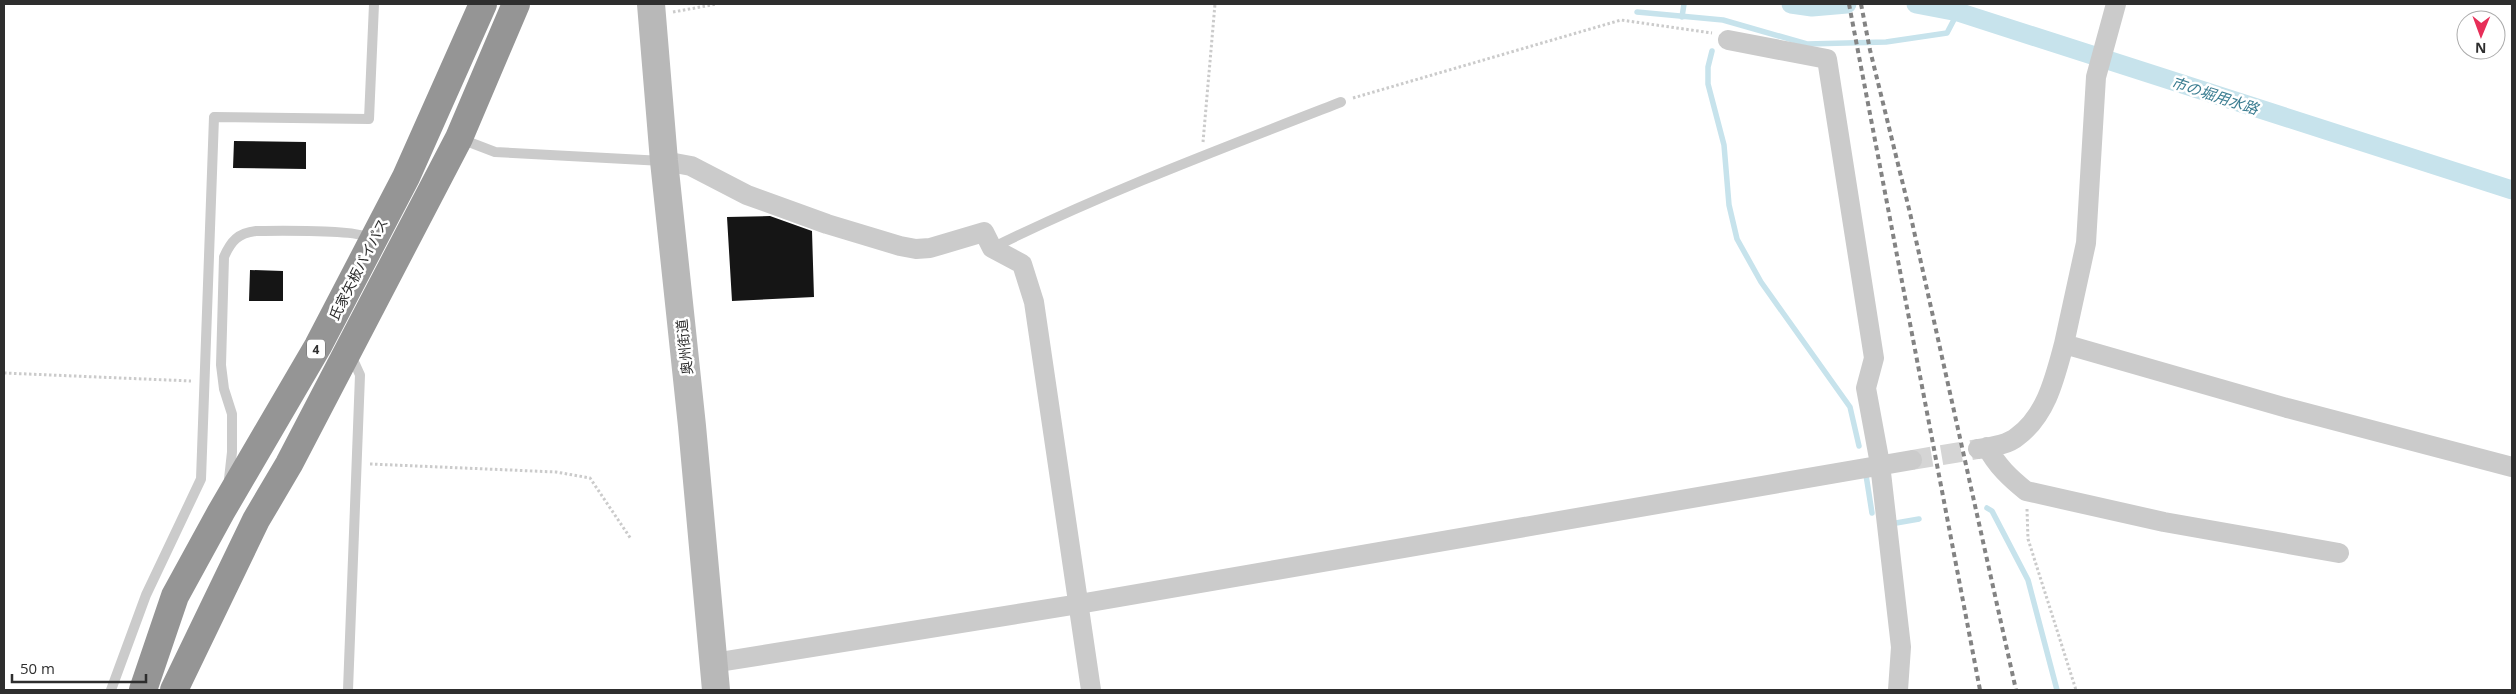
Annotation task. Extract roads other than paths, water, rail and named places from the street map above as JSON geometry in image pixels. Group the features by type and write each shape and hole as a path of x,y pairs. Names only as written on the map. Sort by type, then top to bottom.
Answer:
{"highway":[{"name":"氏家矢板バイパス","path":"143,690 175,596 221,512 318,346 406,178 483,4"},
{"name":"氏家矢板バイパス","path":"174,690 256,520 345,357 459,138 516,4"}],"main road":[{"name":"奥州街道","path":"652,10 664,161 692,426 716,690"}],"street":[{"path":"2116,4 2096,77 2086,243 2064,344 2052,388 2044,406 2018,437 1982,448 2004,472 2026,491 2164,522 2340,554"},
{"path":"1728,40 1827,59 1874,358 1866,388 1880,464 1901,647 1898,690"},
{"path":"664,161 691,166 747,195 874,239 916,249 930,248 984,232 992,248 1022,264 1034,302 1091,690"},
{"path":"2064,344 2287,408 2512,467"},
{"path":"713,663 1079,604 1880,464 1912,460"}],"lane":[{"path":"111,690 146,595 201,479 214,117 369,119 374,4"},
{"path":"992,248 1053,218 1206,153 1341,102"},
{"path":"459,138 495,152 664,161"},
{"path":"221,512 231,467 232,452 232,414 224,389 221,365 224,257 228,247 234,239 244,232 256,231 346,233 367,235 372,240"},
{"path":"345,357 355,364 360,375 348,690"}],"waterway":[{"path":"1682,17 1684,4"},
{"name":"市の堀用水路","path":"1791,4 1812,7 1847,4"},
{"name":"市の堀用水路","path":"1916,4 1958,12 2512,190"},
{"path":"1637,12 1723,20 1807,44 1886,42 1947,33 1958,12"},
{"path":"1712,51 1708,67 1708,84 1724,145 1729,205 1737,239 1761,282 1850,407 1859,446"},
{"path":"1866,475 1872,513"},
{"path":"1987,508 1992,511 2028,580 2057,690"},
{"path":"1896,523 1919,519"}],"tunnel":[{"path":"1912,460 1978,449"}],"railway":[{"path":"1849,4 1980,690"},
{"path":"1861,4 1870,50 1910,213 2016,690"}]}
